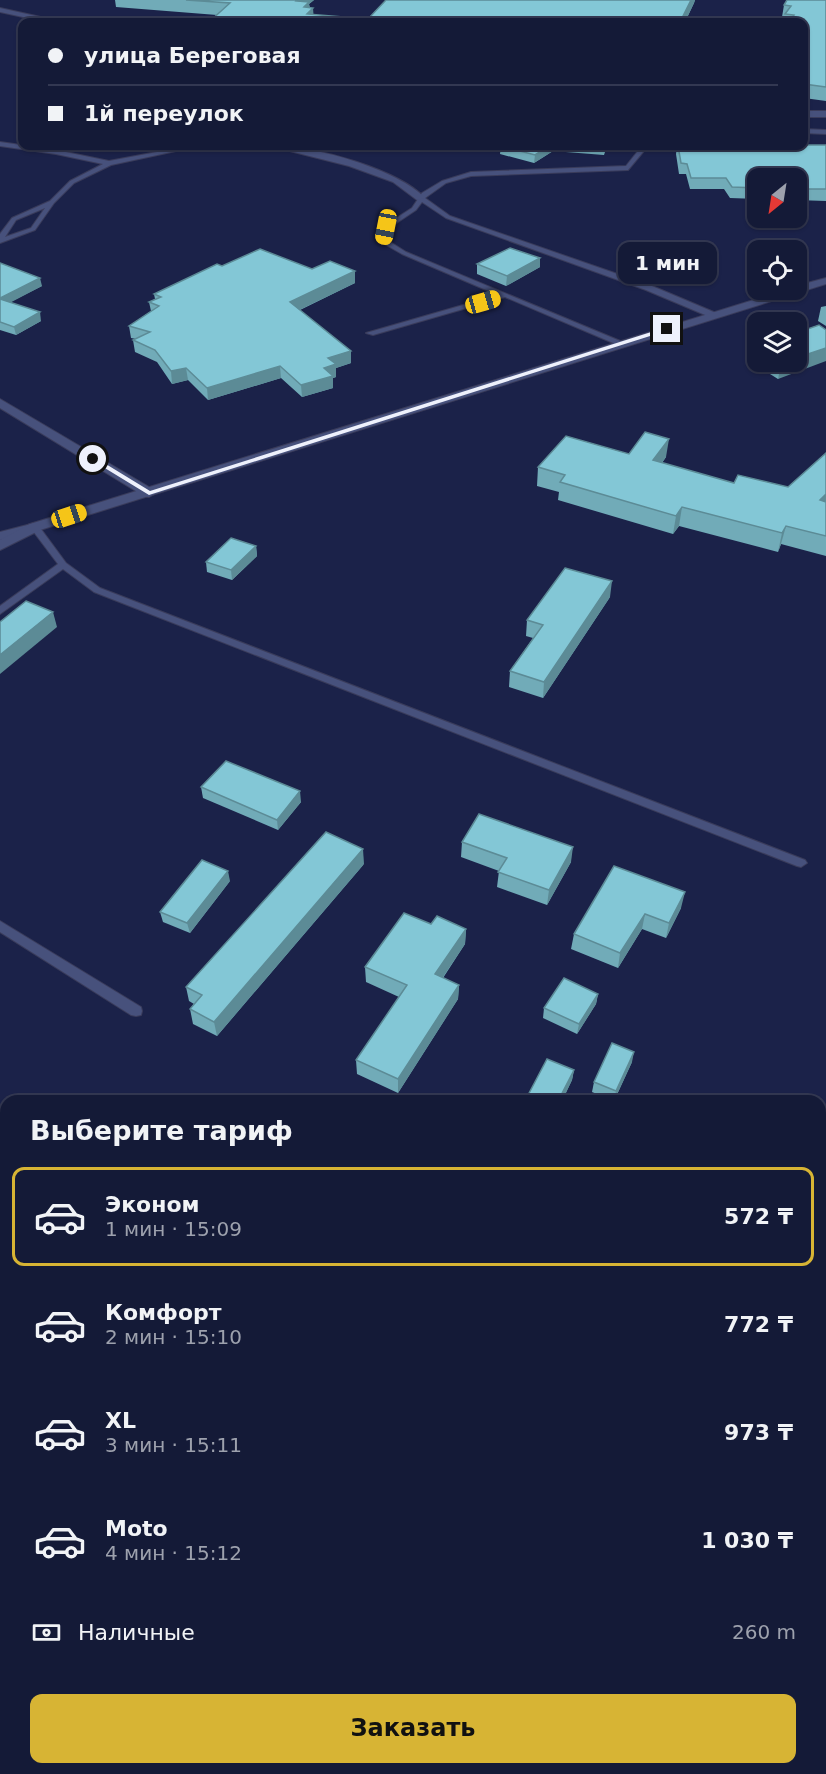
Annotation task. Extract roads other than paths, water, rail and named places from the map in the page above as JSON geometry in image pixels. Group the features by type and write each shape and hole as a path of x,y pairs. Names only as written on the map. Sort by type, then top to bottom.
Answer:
{"street":[{"path":"0,10 36,18"},
{"path":"808,114 826,114"},
{"path":"297,150 352,164 396,180 420,198"},
{"path":"0,536 149,493 621,343 826,281"},
{"path":"0,403 149,493"},
{"path":"0,546 35,527"}],"lane":[{"path":"808,131 826,132"},
{"path":"0,144 18,147"},
{"path":"42,150 109,163"},
{"path":"0,240 33,229 52,202 72,182 109,163 176,150"},
{"path":"621,343 404,253 383,241 386,227 414,209 420,198 444,182 471,174 628,168 642,150"},
{"path":"420,198 448,217 649,288 713,315"},
{"path":"0,240 14,219 52,202"},
{"path":"370,333 505,295"},
{"path":"35,527 63,565 97,590 801,863"},
{"path":"0,611 63,565"},
{"path":"0,926 136,1011"}]}
